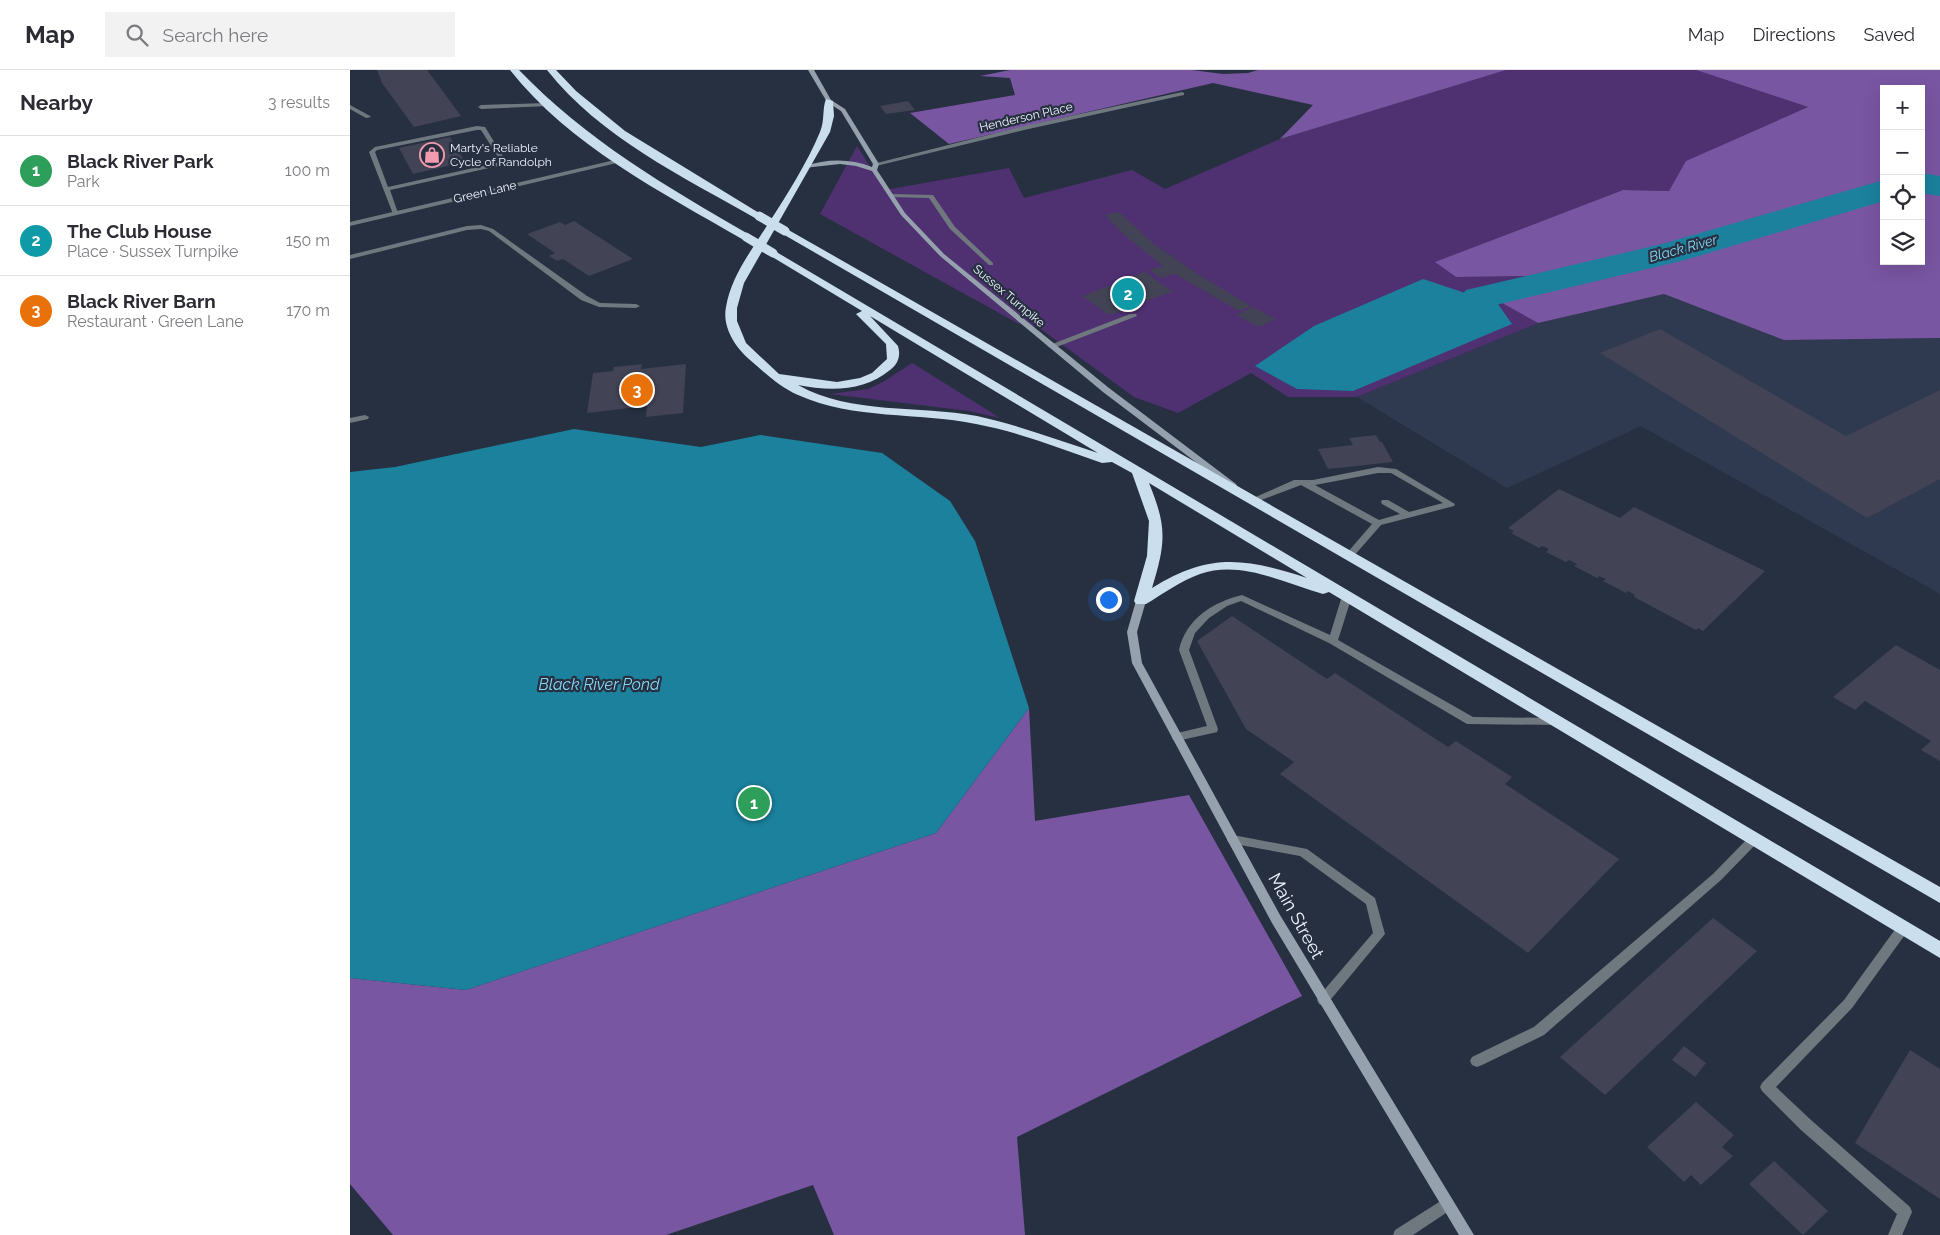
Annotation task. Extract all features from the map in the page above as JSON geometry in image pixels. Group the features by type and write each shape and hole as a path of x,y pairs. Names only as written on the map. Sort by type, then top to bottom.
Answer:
{"highway":[{"path":"514,70 546,104 587,138 620,161 1940,950"},
{"path":"550,70 566,88 632,140 759,216 1940,896"},
{"path":"828,101 830,116 825,132 739,283 730,310 735,331 742,346 789,388 810,398 847,406 976,420 1136,469"},
{"path":"769,372 797,381 832,386 869,379 890,365 895,355 892,343 841,294"},
{"path":"1136,469 1153,511 1157,528 1157,544 1141,602"},
{"path":"1141,602 1196,571 1234,566 1271,573 1347,596"}],"main road":[{"name":"Sussex Turnpike","path":"811,70 828,101 843,110 903,214 942,255 1051,346 1249,498"},
{"path":"806,166 846,161 875,167"},
{"name":"Main Street","path":"1141,602 1132,632 1137,663 1323,1000 1467,1235"}],"street":[{"name":"Henderson Place","path":"875,167 1024,128 1182,94"},
{"path":"481,108 546,104"},
{"path":"350,107 368,117"},
{"path":"386,189 498,164 502,161 483,128 375,149 372,152 386,189 396,213"},
{"name":"Green Lane","path":"350,224 620,161"},
{"path":"892,196 931,196 952,228 992,264"},
{"path":"350,257 467,228 480,227 491,230 584,298 599,305 636,306"},
{"path":"1051,346 1133,316"},
{"path":"350,421 365,417"},
{"path":"1249,498 1297,482 1304,483 1378,470 1393,471 1451,504 1378,523 1350,555"},
{"path":"1342,477 1355,485"},
{"path":"1304,483 1378,523"},
{"path":"1385,502 1408,515"},
{"path":"1333,641 1347,596"},
{"path":"1177,737 1213,729 1184,650 1185,640 1190,632 1221,604 1242,598 1333,641 1471,721 1558,722"},
{"path":"1477,1061 1539,1031 1717,876 1754,839"},
{"path":"1234,840 1303,852 1371,901 1379,934 1323,1000"},
{"path":"1895,1235 1905,1212 1767,1087 1848,1004 1903,928"},
{"path":"1400,1235 1447,1204"}],"shaded area":[{"path":"1010,70 1192,70 1223,74 1248,73 1258,70 1506,70 1280,139 1313,105 1213,83 949,144 910,113 1015,95 1010,78 980,76"},
{"path":"1506,70 1696,70 1808,107 1687,161 1669,191 1623,190 1436,262 1456,277 1534,276 1498,300 1538,323 1357,397 1288,397 1251,373 1178,413 1134,397 1038,327 1019,324 820,214 857,146 885,190 1009,168 1024,198 1132,170 1165,189 1280,139"},
{"path":"1696,70 1940,70 1940,338 1784,340 1664,294 1538,323 1497,300 1532,276 1456,277 1435,262 1623,190 1669,191 1686,161 1808,107"},
{"path":"1664,294 1784,340 1940,338 1940,594 1641,426 1507,488 1357,397 1538,323"},
{"path":"912,363 1000,418 969,411 830,394 868,389 883,382"},
{"path":"1029,708 1035,821 1189,795 1302,996 1017,1137 1025,1235 834,1235 813,1185 666,1235 393,1235 350,1184 350,978 466,990 936,833"}],"water":[{"path":"1423,279 1498,304 1512,324 1353,391 1297,389 1255,366 1314,326"},
{"name":"Black River Pond","path":"574,429 701,447 760,435 882,453 950,501 975,541 1029,708 936,833 466,990 350,978 350,472 395,467"}],"building":[{"path":"377,70 427,70 461,116 414,127 382,83"},
{"path":"908,101 915,110 886,114 880,106"},
{"name":"Marty's Reliable Cycle of Randolph","path":"450,137 465,162 413,174 399,148"},
{"path":"1119,212 1154,244 1199,275 1251,306 1239,311 1175,274 1161,278 1150,270 1163,266 1123,234 1105,215"},
{"path":"574,221 633,259 589,276 563,259 557,261 549,256 555,253 527,234 560,222 565,225"},
{"path":"1145,272 1173,292 1132,305 1134,306 1113,314 1107,314 1083,296"},
{"path":"1253,307 1276,319 1259,327 1236,315"},
{"path":"1660,329 1846,436 1940,390 1940,479 1867,518 1600,353"},
{"path":"642,364 641,369 686,364 683,413 646,417 647,406 587,413 593,373 613,371 614,367"},
{"path":"1376,435 1393,462 1328,469 1318,449 1353,445 1349,438"},
{"path":"1559,489 1620,518 1634,507 1765,571 1703,631 1698,628 1696,630 1634,597 1635,595 1628,591 1626,593 1603,581 1606,579 1599,576 1597,578 1574,566 1577,564 1569,560 1566,562 1546,552 1549,549 1542,546 1539,548 1511,533 1514,531 1508,528"},
{"path":"1232,616 1327,679 1335,673 1448,747 1456,741 1512,777 1505,784 1619,859 1528,953 1280,774 1294,762 1246,729 1197,641"},
{"path":"1896,645 1940,670 1940,761 1921,750 1931,741 1865,701 1855,710 1833,697"},
{"path":"1713,918 1757,951 1605,1095 1560,1057"},
{"path":"1684,1046 1706,1063 1695,1077 1672,1060"},
{"path":"1910,1050 1940,1069 1940,1199 1855,1143"},
{"path":"1696,1102 1734,1135 1722,1147 1733,1156 1701,1185 1691,1175 1684,1182 1647,1147"},
{"path":"1774,1161 1828,1211 1803,1235 1749,1184"}],"waterway":[{"name":"Black River","path":"1925,184 1940,186"},
{"name":"Black River","path":"1479,298 1672,252 1880,191"}],"place":[{"name":"Marty's Reliable Cycle of Randolph","path":"432,155"},
{"name":"The Club House","path":"1128,294"},
{"name":"Black River Barn","path":"637,390"},
{"name":"Black River Park","path":"754,803"}]}
